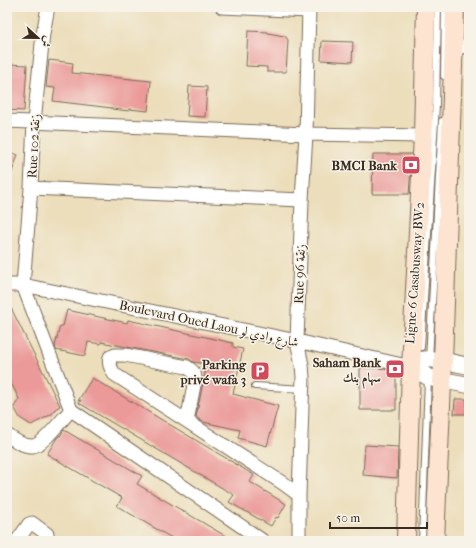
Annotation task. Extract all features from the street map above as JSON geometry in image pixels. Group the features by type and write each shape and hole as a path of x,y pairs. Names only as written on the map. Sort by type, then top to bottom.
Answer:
{"main road":[{"path":"426,7 423,136 427,369 435,541"},
{"path":"409,537 461,46 455,7"}],"street":[{"name":"Rue 102 زنقة","path":"23,285 31,188 34,122 43,34 48,7"},
{"path":"222,7 309,9"},
{"name":"Rue 96 زنقة","path":"299,541 302,365 297,341 306,134 309,9"},
{"path":"7,121 306,134 423,136"},
{"path":"31,188 302,200"},
{"name":"Boulevard Oued Laou شارع وادي لو","path":"7,285 23,285 427,369 469,385"},
{"path":"23,285 71,410 263,541"},
{"path":"187,421 195,380 193,370 125,355 115,355 110,357 109,365 114,374 299,495"},
{"name":"Boulevard Oued Laou شارع وادي لو","path":"427,369 469,366"},
{"path":"7,435 23,444 32,446 40,443 71,410"},
{"path":"17,541 30,523 47,534 45,541"}],"lane":[{"name":"Ligne 6 Casabusway BW2","path":"422,541 438,7"},
{"path":"444,82 445,7"},
{"name":"Ligne 6 Casabusway BW2","path":"427,369 443,113"},
{"path":"254,386 302,389"},
{"path":"409,537 412,541"}],"building":[{"path":"248,31 268,32 286,37 288,40 286,72 267,72 267,67 246,66"},
{"path":"322,41 353,42 352,62 321,60"},
{"path":"49,60 73,63 72,73 151,81 148,111 129,109 129,111 53,101 55,88 46,87"},
{"path":"7,64 27,65 24,111 7,110"},
{"path":"189,86 207,87 205,117 187,116"},
{"path":"7,151 18,155 8,183 7,182"},
{"path":"373,154 412,154 409,194 372,194"},
{"path":"7,300 60,406 55,409 52,414 31,425 20,418 14,407 19,399 7,375"},
{"path":"67,310 127,323 128,320 233,343 233,347 243,349 233,394 278,406 267,446 238,438 240,430 203,422 196,417 207,364 193,362 189,359 101,342 101,344 88,342 85,356 56,350 55,346 60,326 63,326"},
{"path":"360,368 380,368 396,372 396,410 360,410"},
{"path":"92,378 254,475 250,482 286,504 278,518 276,517 271,526 229,502 234,495 79,403 81,400 78,401"},
{"path":"455,399 467,399 466,414 454,414"},
{"path":"64,430 142,476 137,484 234,541 177,541 117,506 122,498 47,454"},
{"path":"365,445 398,447 397,478 363,475"}],"place":[{"name":"BMCI Bank","path":"411,165"},
{"name":"Saham Bank سهام بنك","path":"395,369"},
{"name":"Parking privé wafa 3","path":"260,371"}]}
